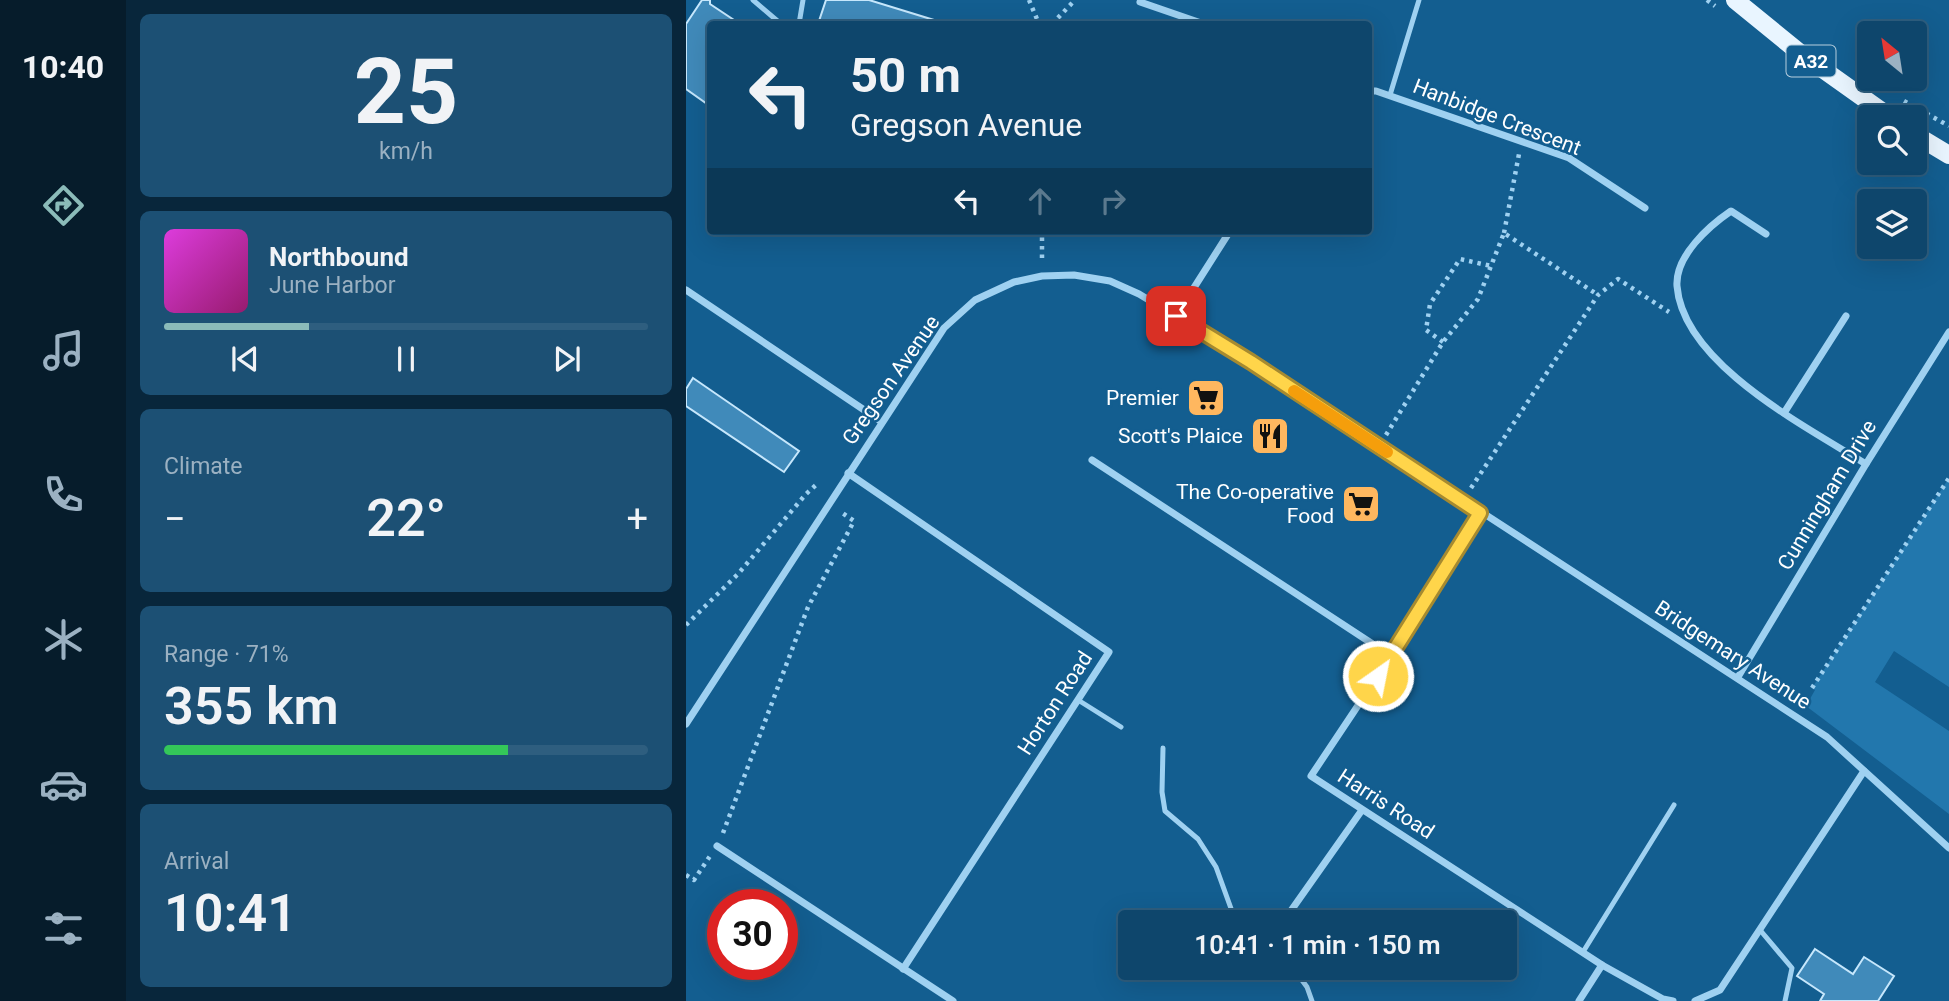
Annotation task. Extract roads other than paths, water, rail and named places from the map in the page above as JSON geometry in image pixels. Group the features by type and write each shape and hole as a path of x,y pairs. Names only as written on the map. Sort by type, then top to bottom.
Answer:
{"main road":[{"name":"A32","path":"1735,0 1800,52 1873,105"},
{"path":"1927,142 1949,155"}],"street":[{"path":"1140,2 1189,21"},
{"name":"Hanbidge Crescent","path":"1372,90 1569,158 1645,208"},
{"path":"1766,234 1731,211 1712,224 1679,269 1677,285 1690,326 1712,354 1745,387 1866,464"},
{"path":"1176,316 1227,235"},
{"name":"Gregson Avenue","path":"686,724 944,328 975,300 1014,282 1042,276 1074,275 1110,281 1139,294 1251,362 1480,513"},
{"path":"686,290 882,422"},
{"path":"1784,413 1846,316"},
{"name":"Cunningham Drive","path":"1738,677 1949,332"},
{"path":"1092,460 1391,656"},
{"name":"Horton Road","path":"848,473 1109,652 903,969"},
{"name":"Harris Road","path":"1480,513 1391,656 1311,776 1602,965 1662,999 1674,1001"},
{"name":"Bridgemary Avenue","path":"1480,513 1738,677 1826,737 1949,848"},
{"path":"1695,1001 1720,990 1864,771"},
{"path":"1291,910 1362,810"},
{"path":"716,846 953,1001"},
{"path":"1579,1001 1602,965"}],"lane":[{"path":"753,0 778,21"},
{"path":"800,21 803,0"},
{"path":"1390,95 1419,0"},
{"path":"1078,700 1121,727"},
{"path":"1163,748 1162,792 1166,811 1198,839 1216,867 1232,910"},
{"path":"1583,952 1674,805"},
{"path":"1760,930 1792,968 1785,1001"},
{"path":"1302,980 1312,1001"}],"place":[{"name":"Premier","path":"1206,398"},
{"name":"Scott's Plaice","path":"1270,436"},
{"name":"The Co-operative Food","path":"1361,504"}]}
